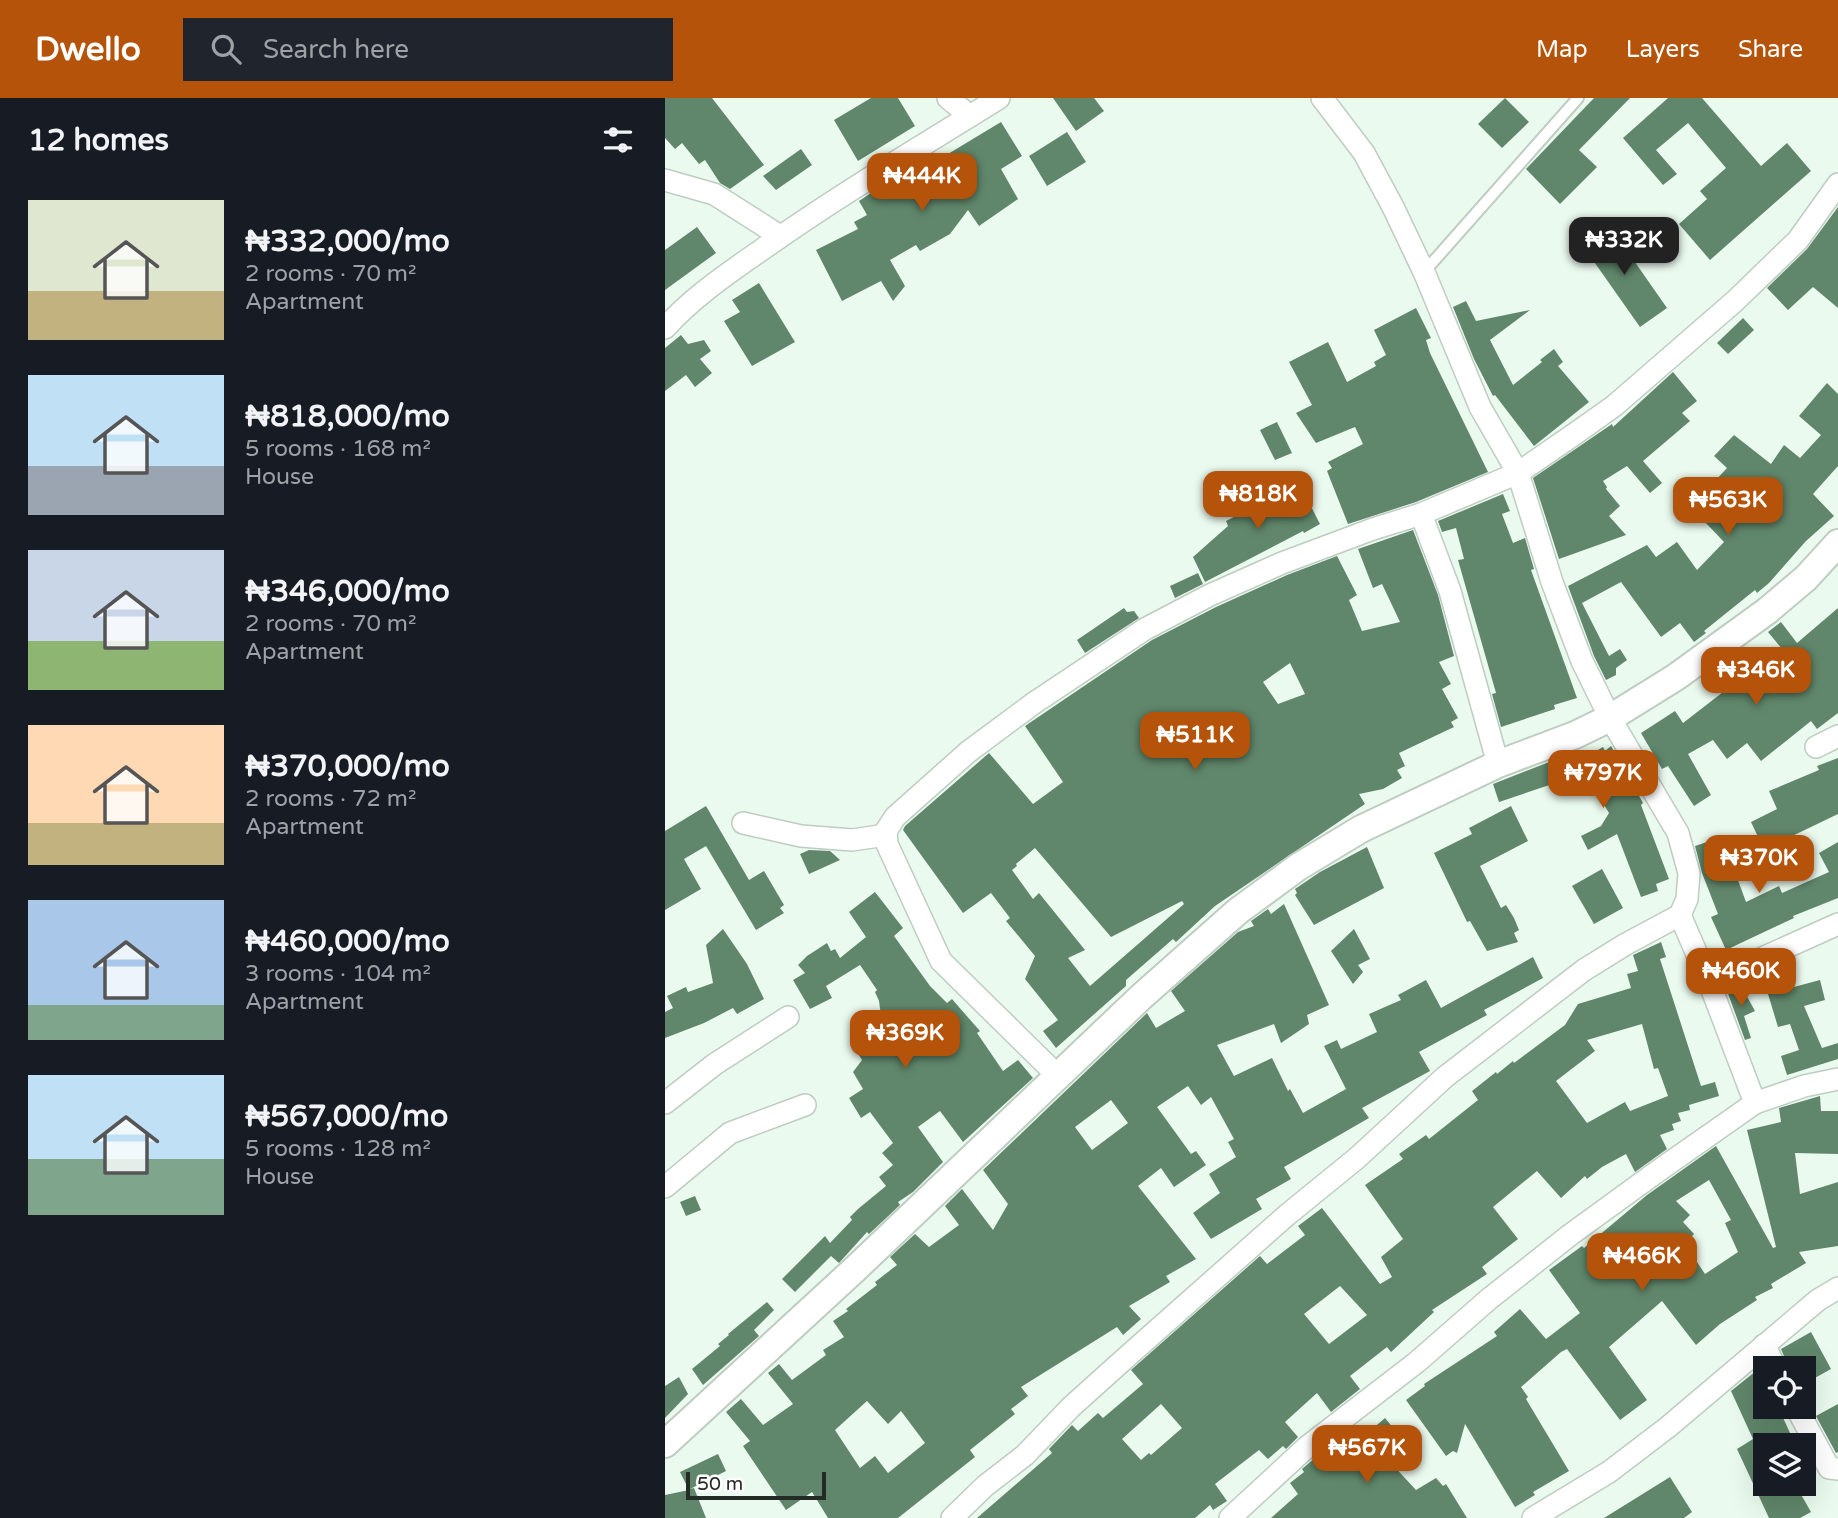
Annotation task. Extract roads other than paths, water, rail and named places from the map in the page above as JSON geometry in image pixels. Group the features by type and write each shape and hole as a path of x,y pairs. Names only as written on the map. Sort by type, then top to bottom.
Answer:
{"street":[{"path":"948,98 970,116"},
{"path":"665,328 682,309 711,286 781,236 999,98"},
{"path":"952,1518 985,1486 1024,1455 1071,1407 1147,1339 1287,1215 1357,1158 1445,1077 1584,970 1680,915 1687,899 1689,873 1678,833 1610,718 1582,660 1552,582 1518,473 1480,407 1424,272 1364,153 1322,98"},
{"path":"665,180 714,194 781,236"},
{"path":"1059,1077 941,961 887,844 886,835 895,817 968,752 1034,703 1145,629 1210,595 1282,563 1373,528 1421,514 1518,473 1613,406 1735,301 1798,240 1838,184"},
{"path":"1421,514 1450,591 1498,764"},
{"path":"665,1444 841,1283 1140,997 1238,911 1298,867 1371,824 1498,764 1575,735 1610,718 1676,677 1767,611 1806,578 1838,542"},
{"path":"1816,747 1838,736"},
{"path":"743,823 801,836 852,840 886,835"},
{"path":"1680,915 1710,982 1755,1103"},
{"path":"1710,982 1838,924"},
{"path":"665,1103 715,1064 787,1017"},
{"path":"1230,1518 1308,1446 1417,1362 1509,1283 1614,1203 1755,1103 1804,1086 1838,1079"},
{"path":"665,1187 730,1133 805,1105"},
{"path":"1533,1518 1609,1472 1668,1427 1818,1300 1838,1288"},
{"path":"1764,1345 1770,1356"},
{"path":"1802,1419 1829,1468 1838,1469"}],"lane":[{"path":"1424,272 1578,98"}]}
